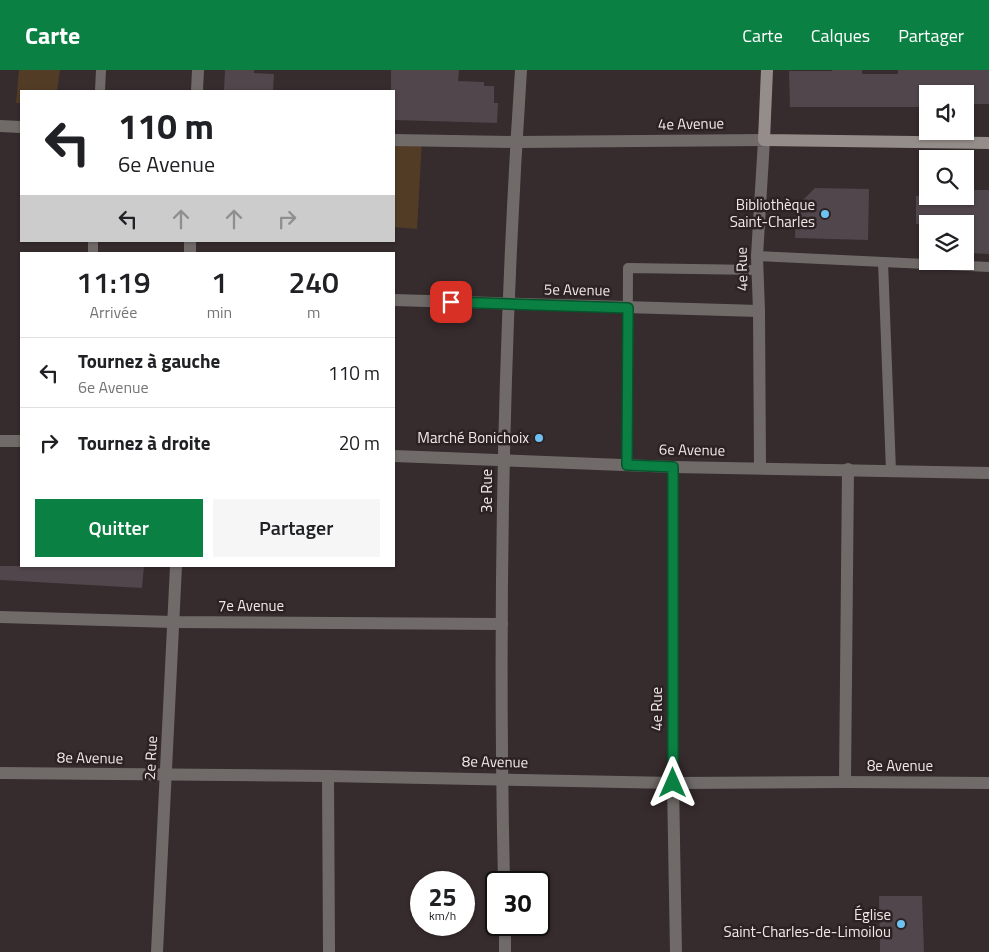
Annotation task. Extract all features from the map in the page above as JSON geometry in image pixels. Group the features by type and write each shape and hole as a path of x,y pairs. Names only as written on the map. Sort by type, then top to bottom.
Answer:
{"main road":[{"name":"4e Rue","path":"764,140 767,70"},
{"name":"4e Avenue","path":"764,140 989,142"}],"street":[{"path":"197,90 198,70"},
{"name":"3e Rue","path":"504,871 502,779 503,460 508,305 521,70"},
{"path":"0,126 20,127"},
{"name":"4e Avenue","path":"395,140 516,142 764,140"},
{"name":"4e Rue","path":"760,468 760,311 757,256 764,140"},
{"name":"5e Avenue","path":"395,300 508,305 760,311"},
{"path":"0,440 20,441"},
{"name":"6e Avenue","path":"395,456 673,467 989,473"},
{"name":"4e Rue","path":"673,467 673,783 676,952"},
{"path":"845,782 848,469"},
{"name":"2e Rue","path":"157,952 176,567"},
{"name":"7e Avenue","path":"0,617 174,622 502,624"},
{"name":"8e Avenue","path":"0,773 328,776 673,783 989,783"},
{"path":"328,776 329,952"},
{"path":"505,936 505,952"}],"lane":[{"path":"100,90 101,70"},
{"path":"757,256 989,267"},
{"path":"883,262 891,471"},
{"path":"627,465 628,268 758,270"}],"shaded area":[{"path":"19,70 60,70 57,90 20,90 20,103 16,103"},
{"path":"395,140 422,140 417,229 395,227"}],"building":[{"path":"225,70 254,70 254,73 274,74 273,90 224,90"},
{"path":"391,70 459,70 458,81 484,82 484,86 494,86 494,103 498,103 497,123 395,120 395,90 391,90"},
{"path":"862,70 862,74 898,74 898,70 989,70 989,104 974,104 974,85 919,85 919,107 790,107 789,71"},
{"path":"815,188 869,189 868,240 795,238 796,207"},
{"path":"974,190 989,190 989,254 974,253 974,215 919,215 919,224 916,224 916,196 919,196 919,205 974,205"},
{"path":"0,566 144,567 142,588 0,580"},
{"name":"Église Saint-Charles-de-Limoilou","path":"879,896 922,896 924,952 880,952"}],"place":[{"name":"Bibliothèque Saint-Charles","path":"825,214"},
{"name":"Marché Bonichoix","path":"539,438"},
{"name":"Église Saint-Charles-de-Limoilou","path":"901,924"}],"route":[{"path":"451,302 628,308 627,465 673,467 673,783"}]}
